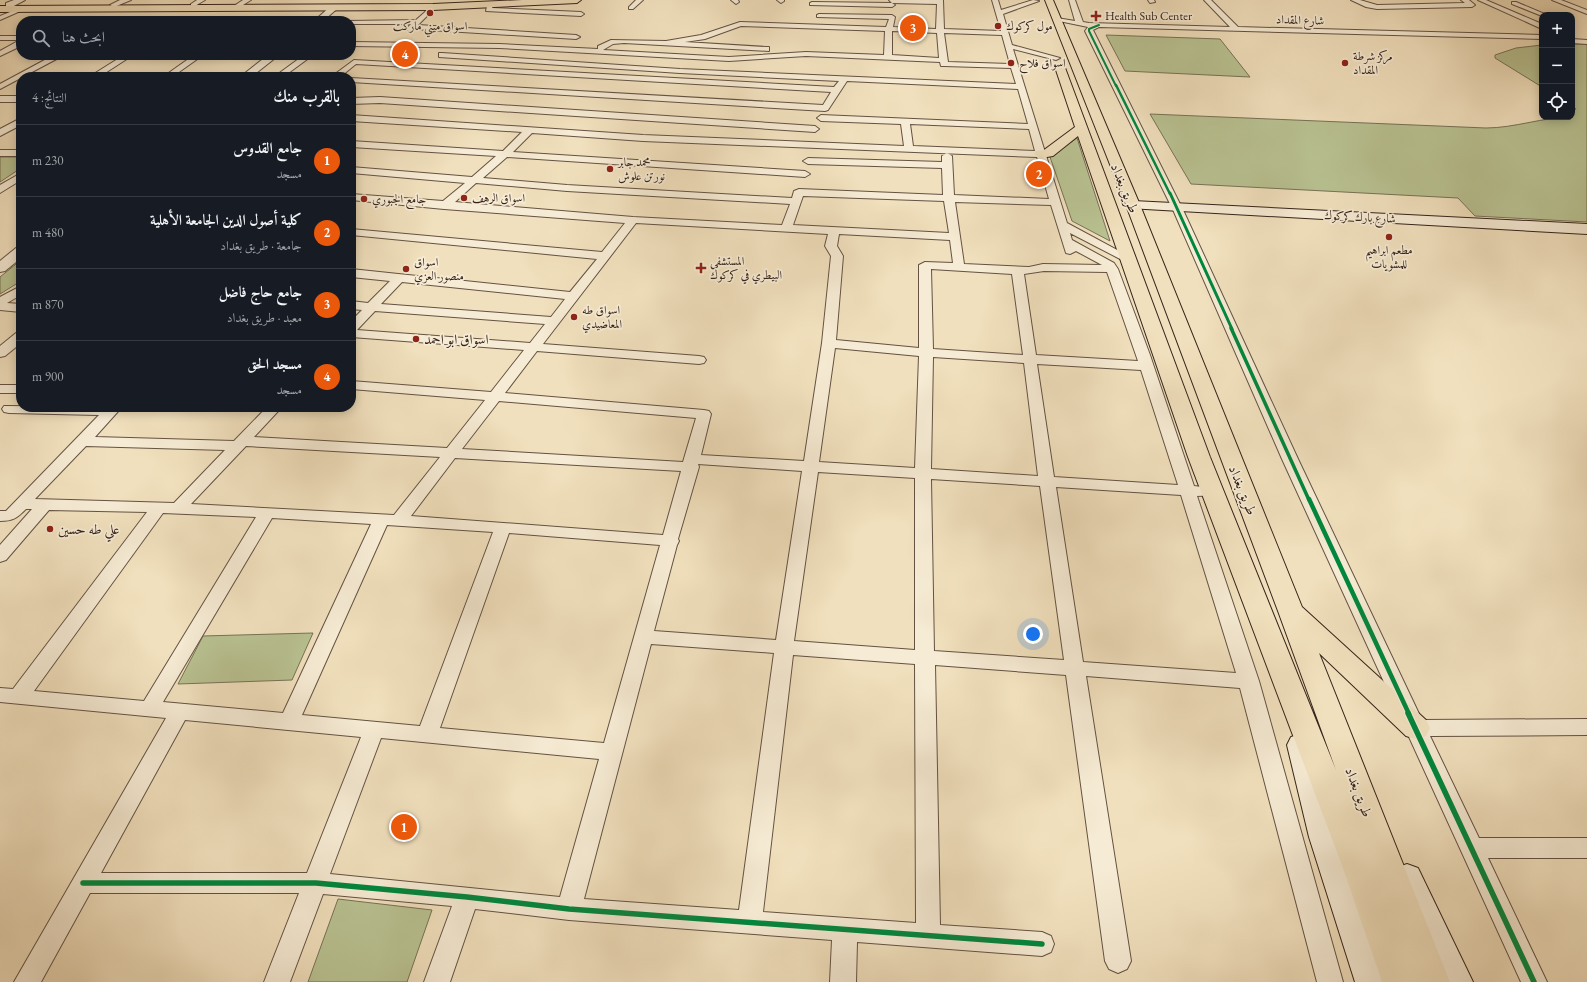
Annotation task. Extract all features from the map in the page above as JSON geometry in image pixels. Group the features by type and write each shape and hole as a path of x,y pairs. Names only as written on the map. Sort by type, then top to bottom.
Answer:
{"main road":[{"path":"23,5 114,5 129,3 193,5 240,4 334,8 533,0"},
{"path":"2,11 23,5 440,4 490,6 577,0"},
{"name":"طريق بغداد","path":"1040,0 1077,26 1081,128 1120,264 1286,680 1359,868 1400,982"},
{"name":"طريق بغداد","path":"1040,0 1056,58 1079,98 1134,208 1291,611 1432,982"},
{"path":"1041,154 1050,152 1081,128"},
{"path":"1134,208 1587,233"},
{"name":"شارع بارك كركوك","path":"1178,210 1587,229"},
{"path":"1291,611 1416,728"},
{"path":"1286,680 1309,781 1325,837 1373,982"},
{"path":"1316,680 1455,982"}],"street":[{"path":"23,5 37,0"},
{"path":"129,3 139,0"},
{"path":"193,5 202,0"},
{"path":"631,8 640,0"},
{"path":"995,0 1075,268"},
{"path":"1000,13 1040,0"},
{"path":"1072,0 1077,26 1178,210 1290,459 1534,982"},
{"path":"1207,0 1236,29"},
{"path":"1354,0 1368,6 1377,7 1472,5 1464,0"},
{"path":"1481,0 1539,26"},
{"path":"1505,0 1539,13"},
{"path":"1556,0 1587,12"},
{"path":"812,4 940,1 940,31 944,64 1015,66"},
{"path":"888,57 892,2"},
{"path":"406,33 440,4"},
{"path":"490,6 488,10 581,14"},
{"path":"324,16 334,8"},
{"path":"1575,16 1587,15"},
{"path":"819,16 892,17"},
{"path":"356,22 417,23 451,21"},
{"path":"361,29 371,22"},
{"path":"417,23 517,34 576,37"},
{"path":"668,43 702,36 740,24 1006,33"},
{"name":"شارع المقداد","path":"1077,26 1539,37"},
{"name":"شارع المقداد","path":"1077,26 1539,41"},
{"path":"499,46 517,34"},
{"path":"1525,37 1533,40"},
{"path":"0,38 16,39"},
{"path":"1575,38 1587,38"},
{"path":"356,44 375,44 398,41 448,45 499,46 729,59 806,54 834,54 943,60"},
{"path":"596,51 611,42 624,41 741,47 806,54"},
{"path":"0,54 16,42"},
{"path":"1575,42 1587,42"},
{"path":"341,72 375,44"},
{"path":"429,65 442,55 448,45"},
{"path":"1009,46 1056,58"},
{"path":"834,54 836,65"},
{"path":"442,55 680,71 1022,87"},
{"path":"28,72 51,60"},
{"path":"101,72 121,60"},
{"path":"174,72 192,60"},
{"path":"252,72 267,60"},
{"path":"285,72 302,60"},
{"path":"354,62 429,65 528,73 836,90"},
{"path":"953,64 955,73"},
{"path":"844,79 837,70 860,71"},
{"path":"664,100 680,71"},
{"path":"464,126 485,107 528,73"},
{"path":"0,87 16,78"},
{"path":"786,229 805,174 815,129 825,108 844,79"},
{"path":"356,80 664,100 825,108"},
{"path":"0,99 16,99"},
{"path":"356,101 380,100 815,129"},
{"path":"356,118 643,138 947,152 1041,154"},
{"path":"821,118 905,122 984,132 1034,127"},
{"path":"905,122 909,150"},
{"path":"0,134 16,124"},
{"path":"444,206 472,180 505,154 530,130"},
{"path":"984,132 992,153"},
{"path":"356,144 805,174"},
{"path":"947,152 946,165 949,198 956,237 959,267"},
{"path":"0,153 16,153"},
{"path":"808,160 946,165"},
{"path":"356,170 567,188 797,197 949,198 1055,202"},
{"path":"1,188 16,179"},
{"path":"1,188 16,188"},
{"path":"356,197 444,206 633,220 956,237"},
{"path":"289,722 390,519 451,453 633,220"},
{"path":"1062,224 1120,264 1146,366 1249,681 1330,982"},
{"path":"750,922 784,647 829,343 837,256 831,246 834,231"},
{"path":"356,232 605,256"},
{"path":"1067,242 1110,265 1120,264"},
{"path":"0,268 16,256"},
{"path":"928,936 923,475 926,353 925,266 1029,271 1043,267 1075,268 1120,264"},
{"path":"1018,271 1029,360 1118,962"},
{"path":"356,274 573,296"},
{"path":"356,323 399,278"},
{"path":"0,302 16,293"},
{"path":"356,305 554,321"},
{"path":"0,306 16,308"},
{"path":"356,333 700,360"},
{"path":"0,353 16,340"},
{"path":"829,343 926,353 1146,366"},
{"path":"356,385 704,414 671,541 569,909"},
{"path":"0,389 16,390"},
{"path":"5,413 16,403"},
{"path":"5,413 32,412"},
{"path":"0,516 10,516 110,412"},
{"path":"178,508 270,412"},
{"path":"82,441 240,443 810,467 1212,492"},
{"path":"22,504 159,507 268,512 503,527 671,541"},
{"path":"0,556 45,504"},
{"path":"5,695 159,507"},
{"path":"149,709 268,512"},
{"path":"427,734 503,527"},
{"path":"644,637 1249,681"},
{"path":"5,695 613,752"},
{"path":"27,982 180,712"},
{"path":"1416,728 1587,727"},
{"path":"277,982 374,730"},
{"path":"1472,848 1587,848"},
{"path":"83,883 316,883 467,897 569,909 1042,944"},
{"path":"437,982 467,897"},
{"path":"843,982 845,929"}],"green space":[{"path":"1106,35 1220,39 1250,77 1125,71"},
{"path":"1575,44 1587,44 1587,222 1475,216 1458,198 1191,184 1150,114 1497,128 1544,120 1575,120"},
{"path":"1539,45 1539,85 1495,58 1495,55 1516,48"},
{"path":"1077,138 1110,241 1072,221 1050,157"},
{"path":"0,157 16,157 16,171 0,182"},
{"path":"16,264 16,284 0,294 0,277"},
{"path":"313,633 292,680 178,684 203,636"},
{"path":"338,899 432,910 407,982 308,982"}],"cycle path":[{"path":"1099,25 1089,29 1089,31 1179,212 1290,459 1534,982"},
{"path":"83,883 316,883 467,897 569,909 1042,944"}],"place":[{"name":"اسواق ميني ماركت","path":"430,13"},
{"name":"Health Sub Center","path":"1096,16"},
{"name":"مول كركوك","path":"998,26"},
{"name":"جامع حاج فاضل","path":"913,28"},
{"name":"مسجد الحق","path":"405,54"},
{"name":"اسواق فلاح","path":"1011,63"},
{"name":"مركز شرطة المقداد","path":"1345,63"},
{"name":"محمد جابر نورتن علوش","path":"610,169"},
{"name":"كلية أصول الدين الجامعة الأهلية","path":"1039,174"},
{"name":"اسواق الرهف","path":"464,198"},
{"name":"جامع الجبوري","path":"364,199"},
{"name":"مطعم ابراهيم للمشويات","path":"1389,237"},
{"name":"المستشفى البيطري في كركوك","path":"701,268"},
{"name":"اسواق منصور العزي","path":"406,269"},
{"name":"اسواق طه المعاضيدي","path":"574,317"},
{"name":"اسواق ابو احمد","path":"416,339"},
{"name":"علي طه حسين","path":"50,529"},
{"name":"جامع القدوس","path":"404,827"}]}
